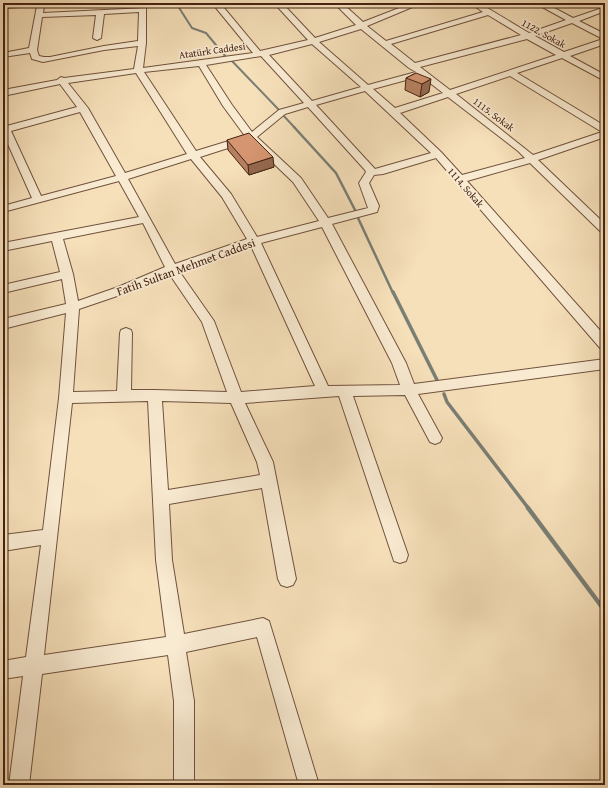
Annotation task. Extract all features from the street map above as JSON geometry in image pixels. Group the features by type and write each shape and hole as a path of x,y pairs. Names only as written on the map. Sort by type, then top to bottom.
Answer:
{"street":[{"path":"3,6 58,3"},
{"path":"216,3 260,54 310,104 371,172 379,172 438,154"},
{"name":"1114. Sokak","path":"278,3 313,41 394,112 438,154 605,346"},
{"name":"1115. Sokak","path":"338,3 360,25 421,73 488,122 532,159 605,230"},
{"name":"Atatürk Caddesi","path":"3,93 61,80 201,63 260,54 313,41 360,25 404,5 418,3"},
{"name":"1122. Sokak","path":"474,3 528,36 605,78"},
{"path":"538,3 605,37"},
{"path":"41,4 33,50 35,57 38,59 50,59 96,49 142,43"},
{"path":"412,66 528,36 570,20 605,9"},
{"path":"40,15 143,10 142,43 138,70 193,155 227,196 254,241 324,391"},
{"path":"97,38 100,12"},
{"path":"384,44 489,12"},
{"path":"394,112 605,41"},
{"path":"3,55 33,50"},
{"path":"201,63 228,106 251,137 297,180 325,222 399,363 409,390 435,438"},
{"path":"3,209 85,189 122,176 244,140 251,137 282,112 421,73"},
{"path":"511,73 605,130"},
{"path":"61,80 83,108 146,219 172,269 208,321 236,398 265,462 287,579"},
{"path":"38,200 5,130 83,108"},
{"path":"461,179 532,159 605,134"},
{"name":"Fatih Sultan Mehmet Caddesi","path":"3,324 73,307 122,290 172,269 254,241 373,210 374,206 364,183 371,172"},
{"path":"3,247 146,219"},
{"path":"19,785 66,398 73,307 67,274 56,236"},
{"path":"3,289 67,274"},
{"path":"124,396 126,333"},
{"path":"66,398 154,394 236,398 344,390 409,390 605,364"},
{"path":"344,390 400,555"},
{"path":"154,394 164,560 184,701 184,785"},
{"path":"160,498 268,480"},
{"path":"3,543 50,536"},
{"path":"3,670 176,645 263,627 309,785"}],"building":[{"path":"416,73 431,79 422,84 406,78"},
{"path":"249,133 273,157 248,165 227,140"}],"waterway":[{"path":"176,3 192,28 206,33 226,57"},
{"path":"232,61 280,111"},
{"path":"282,114 295,128"},
{"path":"294,127 336,173 355,210"},
{"path":"358,218 393,293"},
{"path":"393,292 437,380"},
{"path":"444,394 447,402 529,509"},
{"path":"528,508 605,611"}]}
